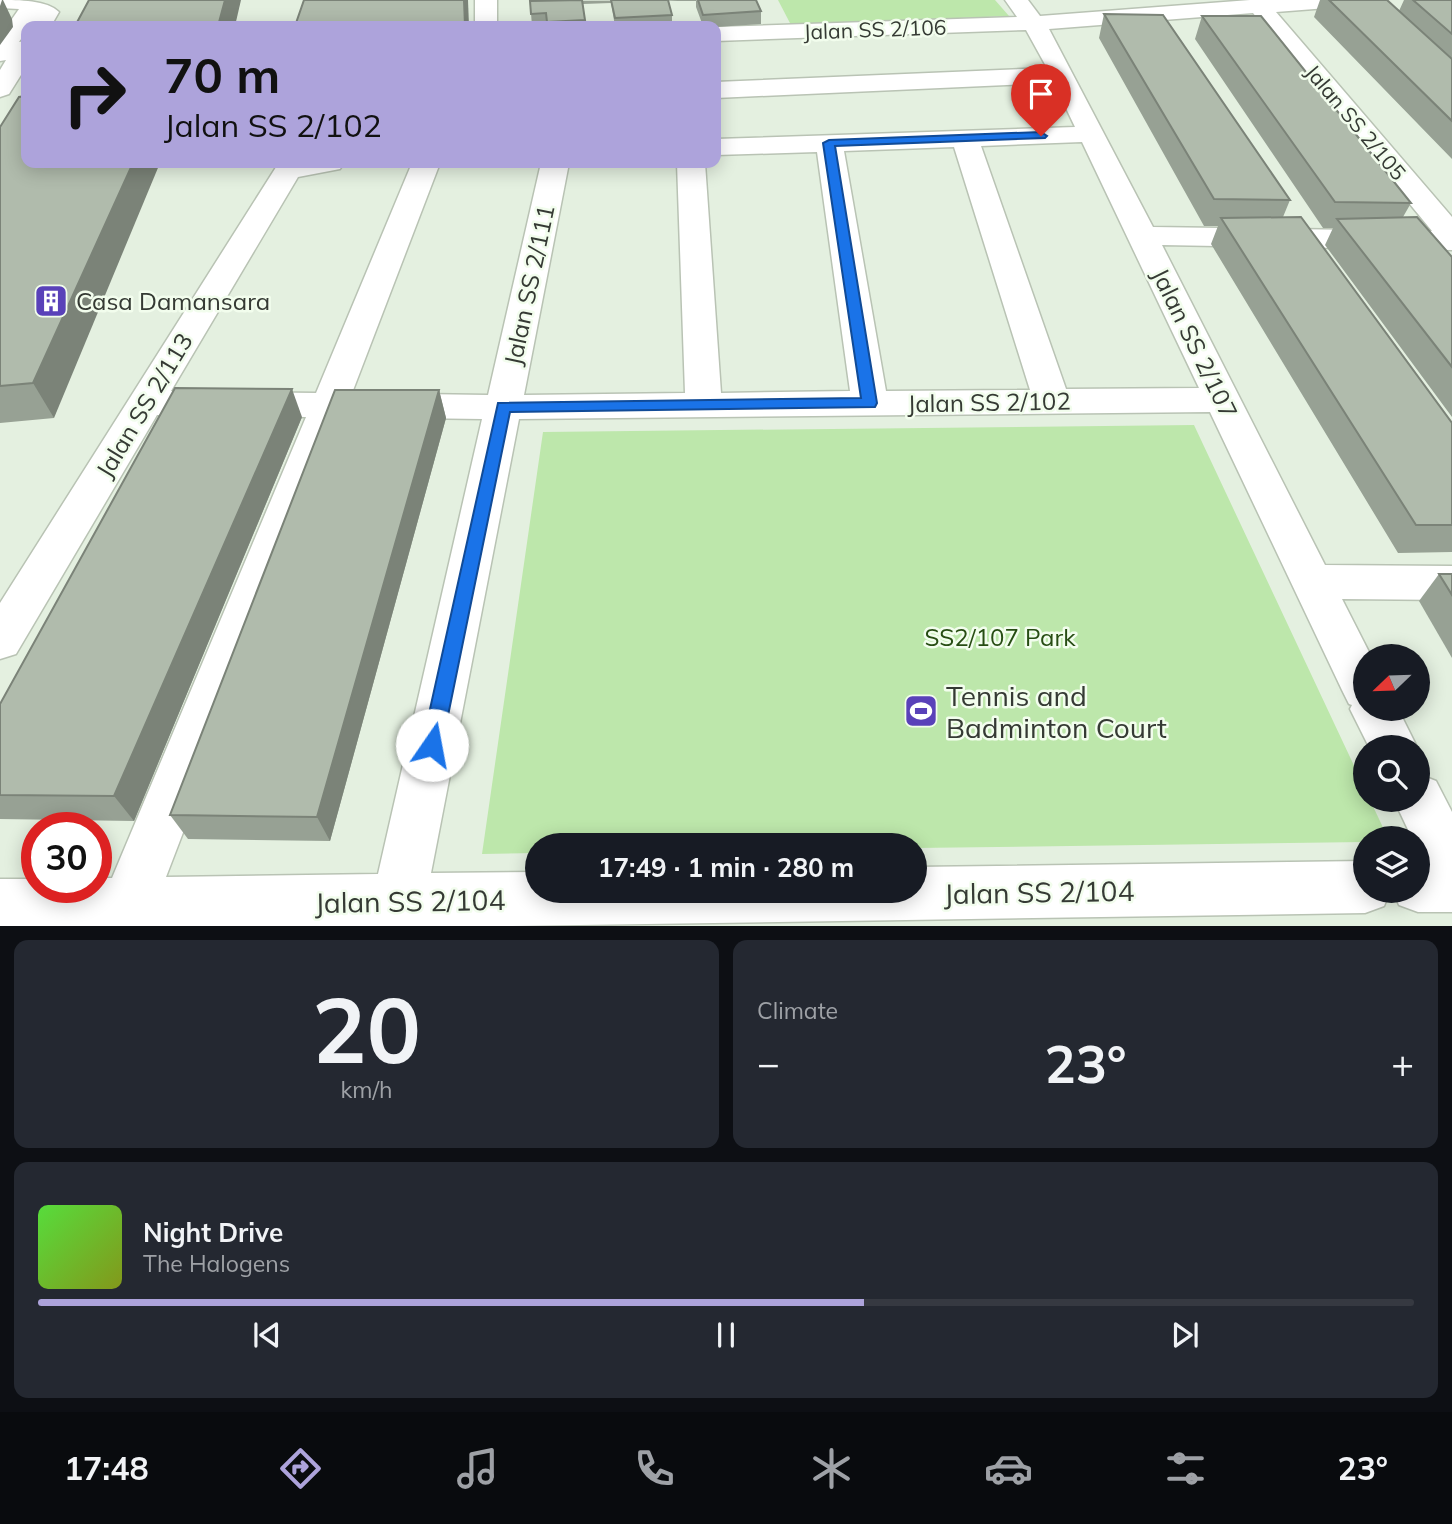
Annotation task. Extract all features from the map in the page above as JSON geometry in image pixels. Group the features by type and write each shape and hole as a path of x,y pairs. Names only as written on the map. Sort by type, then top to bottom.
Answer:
{"street":[{"path":"0,1 14,0 37,15"},
{"path":"486,0 486,21"},
{"name":"Jalan SS 2/107","path":"1016,0 1034,23 1063,75 1353,666"},
{"name":"Jalan SS 2/106","path":"721,34 1163,17 1340,0"},
{"name":"Jalan SS 2/105","path":"1260,7 1438,203 1452,238"},
{"path":"0,54 21,32"},
{"path":"0,89 21,56"},
{"path":"721,90 1063,75"},
{"path":"721,147 1092,134"},
{"path":"965,138 1052,401"},
{"path":"829,143 870,403"},
{"name":"Jalan SS 2/113","path":"0,641 288,170 300,168"},
{"path":"128,905 424,168"},
{"name":"Jalan SS 2/111","path":"399,901 554,168"},
{"path":"691,168 704,405"},
{"path":"1142,236 1290,226 1452,238"},
{"path":"1290,226 1321,271"},
{"name":"Jalan SS 2/102","path":"145,403 503,407 1223,400"},
{"path":"1312,582 1452,583"},
{"path":"1425,812 1452,867"},
{"path":"1430,886 1452,886"},
{"name":"Jalan SS 2/104","path":"0,906 399,901 559,912 1353,887"}],"green space":[{"path":"778,0 995,0 1009,16 791,25"},
{"name":"SS2/107 Park","path":"1194,425 1353,763 1353,812 1376,812 1382,826 1353,826 1353,842 927,848 927,833 525,833 525,853 482,854 543,432"}],"building":[{"path":"89,0 225,0 219,21 78,21"},
{"path":"304,0 464,0 465,21 297,21"},
{"path":"582,0 585,20 547,21 546,13 531,14 530,1"},
{"path":"611,0 668,0 672,15 615,18"},
{"path":"698,0 756,0 761,11 703,15"},
{"path":"1329,0 1387,0 1452,59 1452,121"},
{"path":"1413,0 1452,0 1452,34"},
{"path":"1104,14 1163,15 1290,200 1214,199"},
{"path":"1202,16 1261,16 1411,203 1335,202"},
{"name":"Casa Damansara","path":"19,97 21,168 131,168 33,383 0,386 0,127"},
{"path":"1301,217 1452,423 1452,525 1416,525 1221,218"},
{"path":"1417,217 1452,257 1452,367 1337,219"},
{"path":"175,388 292,389 114,796 0,795 0,704"},
{"path":"335,390 439,390 317,817 170,815"},
{"path":"1439,574 1452,574 1452,595"}],"place":[{"name":"Casa Damansara","path":"51,301"},
{"name":"Tennis and Badminton Court","path":"921,711"}],"route":[{"path":"432,745 503,407 870,403 829,143 1041,136"}]}
